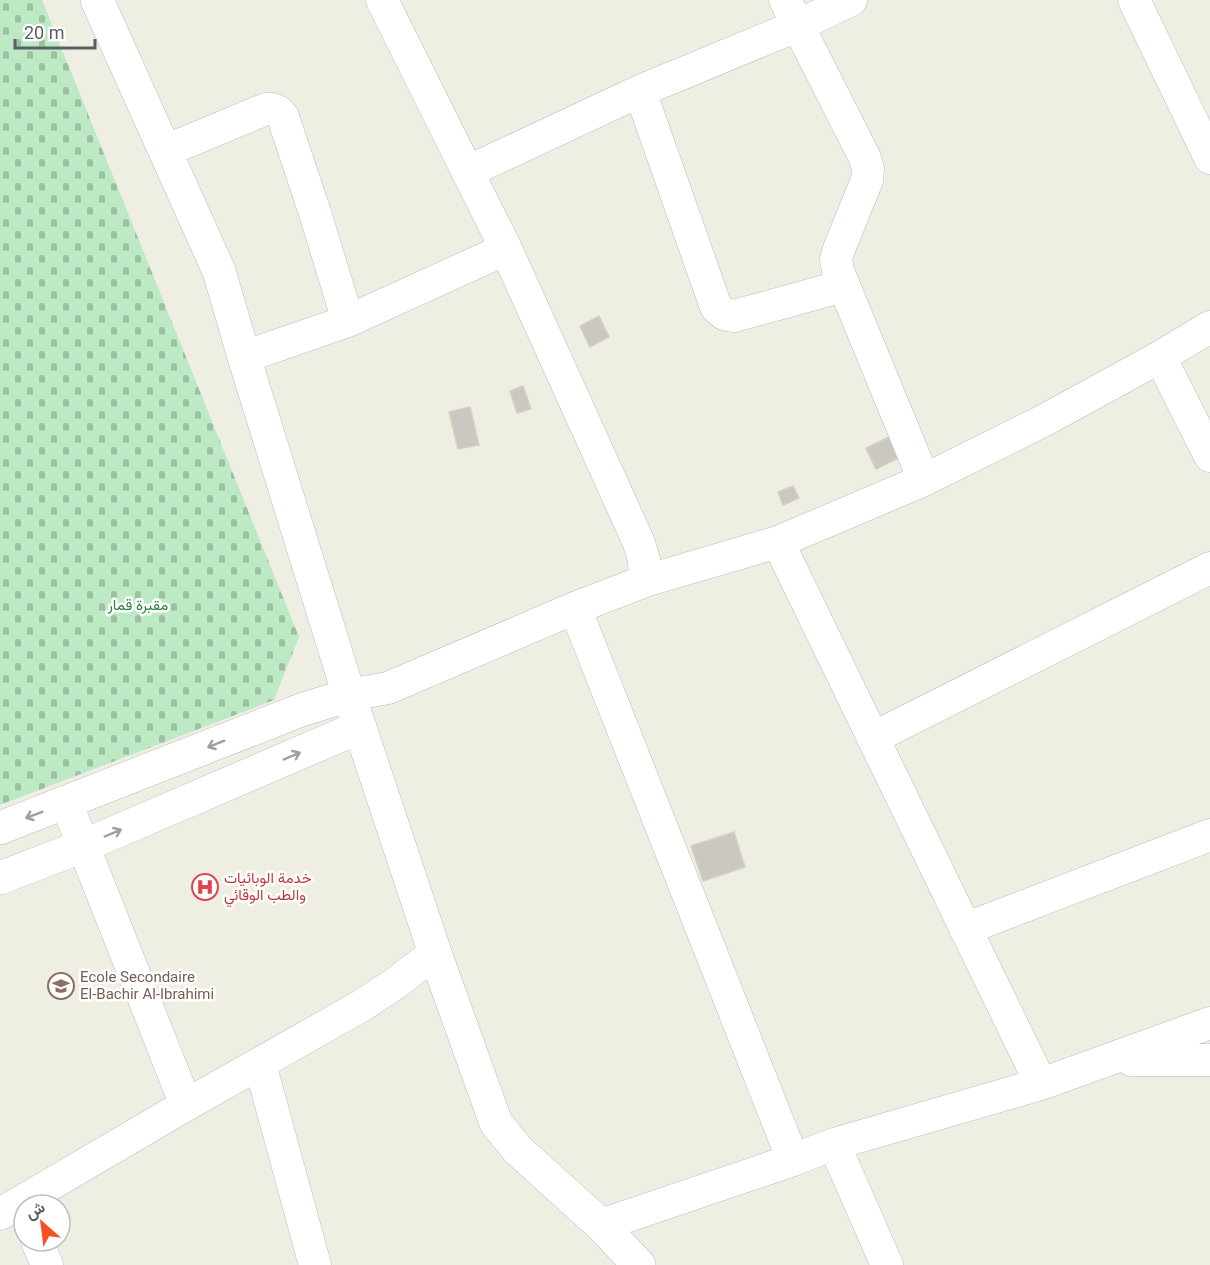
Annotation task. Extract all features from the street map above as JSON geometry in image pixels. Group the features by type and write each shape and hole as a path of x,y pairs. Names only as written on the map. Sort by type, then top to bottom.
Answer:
{"street":[{"path":"97,0 219,271 349,695 435,953 496,1123 518,1150 602,1225 639,1265"},
{"path":"382,0 506,249 639,543 644,560 645,581"},
{"path":"467,172 640,92 792,13 851,0"},
{"path":"1134,0 1198,107 1210,158"},
{"path":"792,13 865,158 868,169 867,180 836,259 838,271 924,480"},
{"path":"640,92 716,307 724,314 734,316 843,286"},
{"path":"165,151 266,110 279,112 283,117 315,213 348,321"},
{"path":"244,357 348,321 506,249"},
{"path":"0,828 301,710 349,695 388,688 575,608 645,581 778,542 924,480 1043,421 1210,327"},
{"path":"1160,357 1210,456"},
{"path":"778,542 1041,1084"},
{"path":"873,738 1210,568"},
{"path":"575,608 793,1160"},
{"path":"0,878 83,846 360,727 388,688"},
{"path":"66,802 186,1105"},
{"path":"965,929 1210,835"},
{"path":"38,1193 186,1105 361,1006 435,953"},
{"path":"602,1225 834,1144 1041,1084 1210,1023"},
{"path":"1109,1060 1210,1060"},
{"path":"260,1064 315,1265"},
{"path":"834,1144 887,1265"}],"green space":[{"name":"مقبرة قمار","path":"0,0 42,0 299,637 274,700 0,805"}],"building":[{"path":"599,316 609,337 590,347 580,326"},
{"path":"523,386 531,409 517,413 510,391"},
{"path":"470,407 479,445 458,449 449,412"},
{"path":"891,436 901,457 876,469 866,448"},
{"path":"793,486 799,498 783,505 778,492"},
{"path":"734,832 745,867 703,881 691,846"}],"place":[{"name":"خدمة الوبائيات والطب الوقائي","path":"205,887"},
{"name":"Ecole Secondaire El-Bachir Al-Ibrahimi","path":"61,986"}]}
